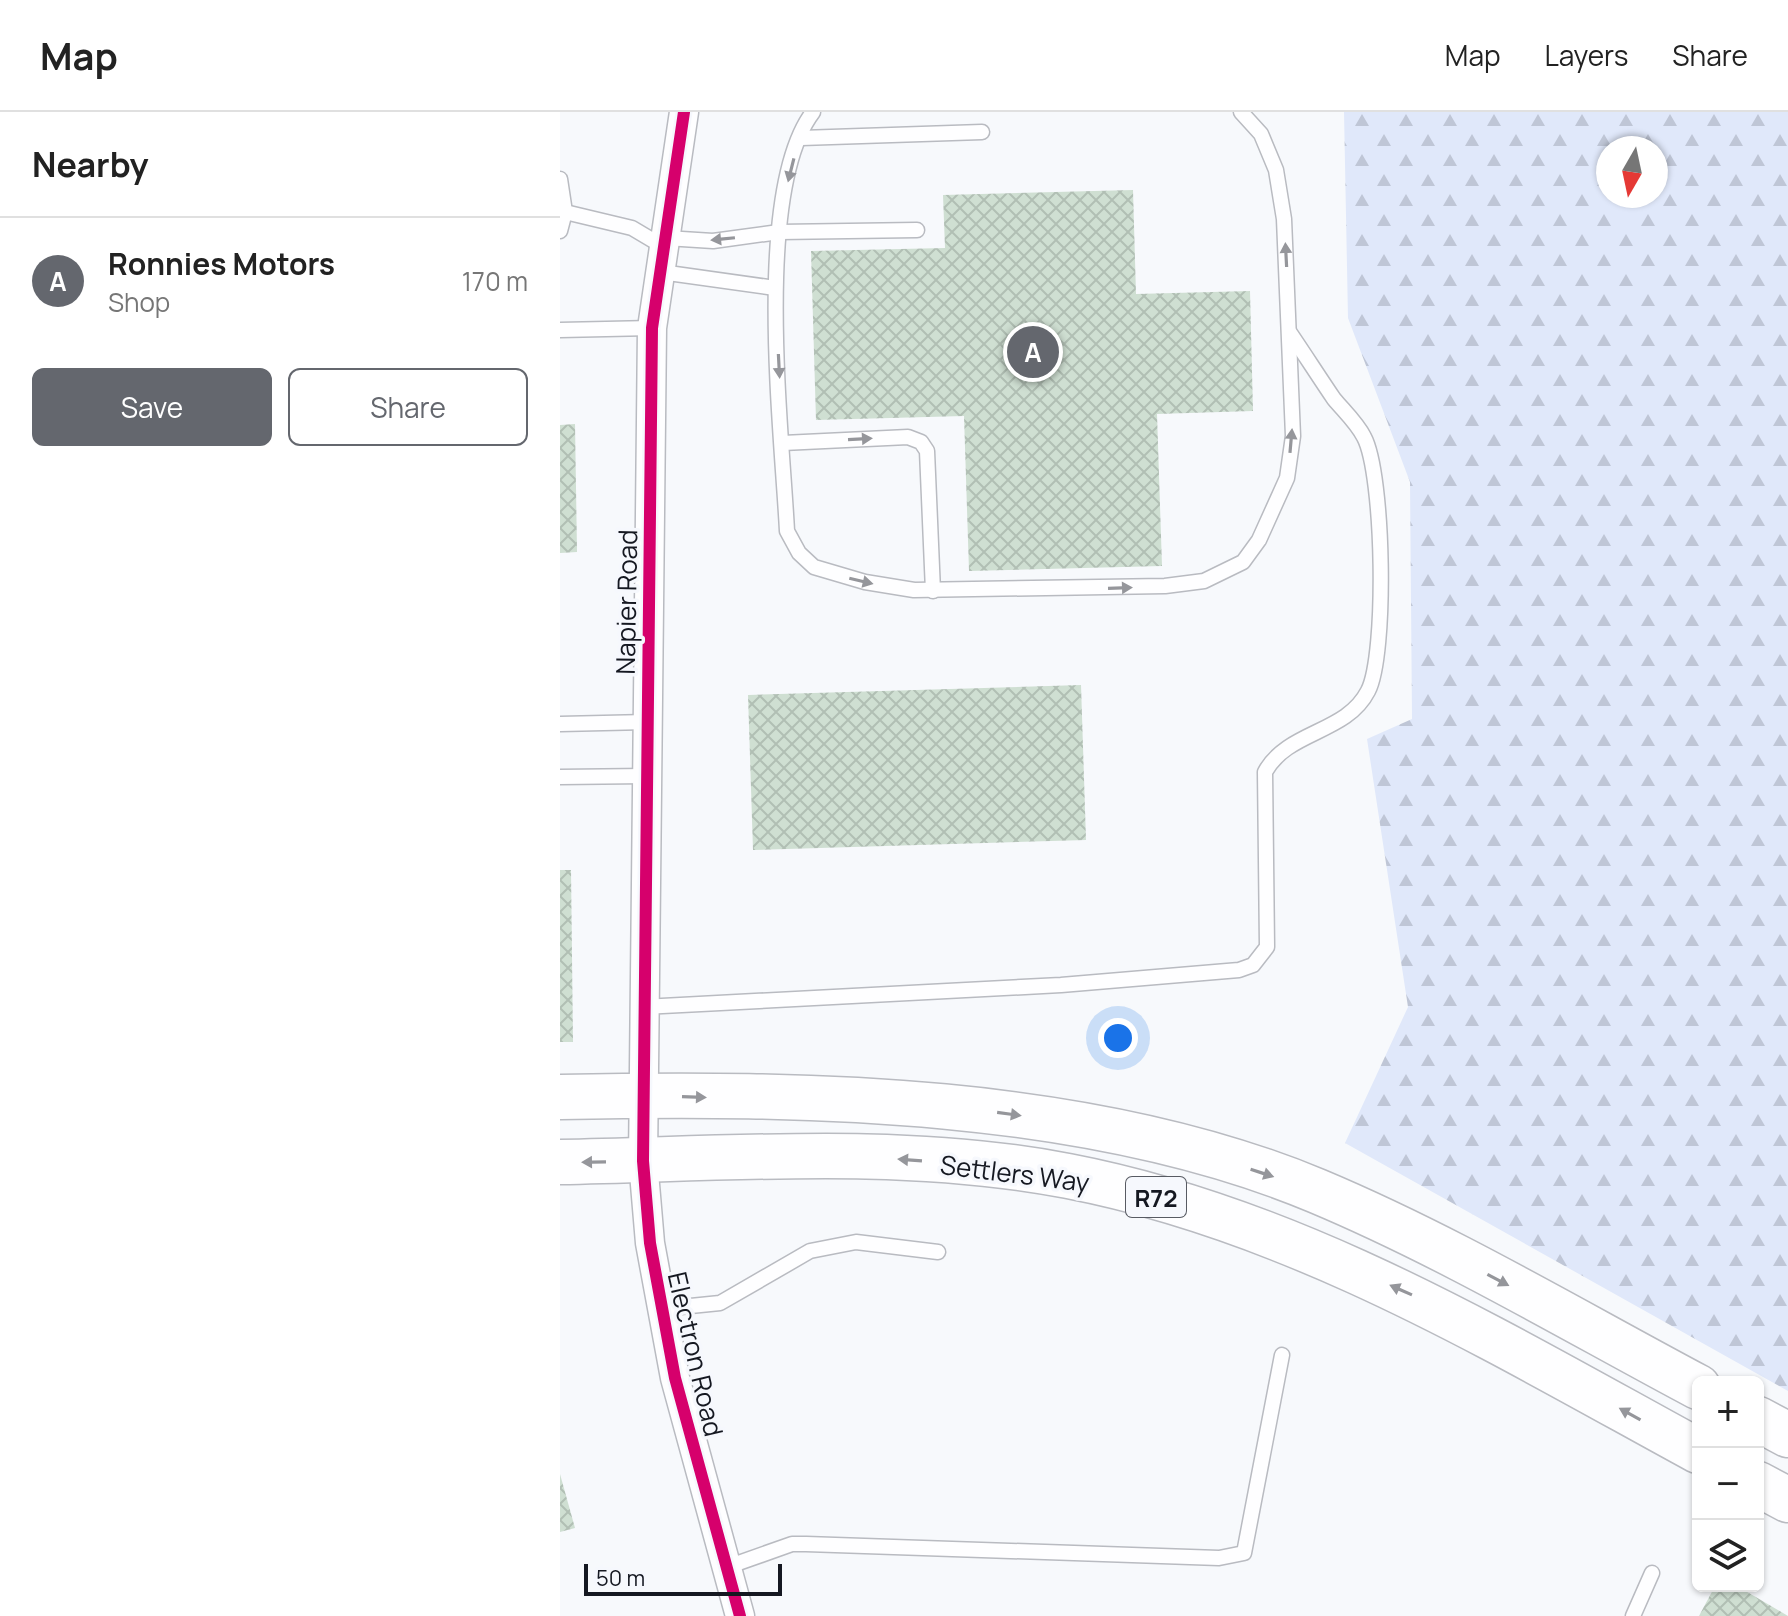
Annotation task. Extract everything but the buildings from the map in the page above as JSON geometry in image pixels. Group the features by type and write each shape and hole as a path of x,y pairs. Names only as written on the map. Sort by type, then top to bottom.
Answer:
{"main road":[{"name":"Settlers Way","path":"560,1097 642,1095 951,1106 1073,1123 1200,1153 1314,1190 1419,1238 1692,1384"},
{"name":"Settlers Way","path":"560,1162 835,1156 959,1163 1067,1175 1189,1205 1295,1243 1419,1298 1693,1448"},
{"path":"1764,1422 1788,1435"},
{"path":"1764,1487 1788,1500"}],"street":[{"name":"Napier Road","path":"642,1095 652,328 684,112"},
{"name":"Electron Road","path":"642,1095 643,1161 650,1243 661,1309 675,1378 740,1616"}],"lane":[{"path":"813,112 791,167 779,232 775,288 787,531 799,553 814,567 828,573 865,582 933,591 1165,586 1204,581 1243,562 1259,540 1287,478 1293,436 1290,332 1284,219 1276,170 1261,134 1241,112"},
{"path":"801,138 982,132"},
{"path":"560,179 565,212 560,231"},
{"path":"565,212 632,228 664,252 775,288"},
{"path":"664,252 713,241 779,232 917,230"},
{"path":"560,330 652,328"},
{"path":"643,1007 1061,985 1239,970 1253,965 1267,947 1265,772 1274,756 1289,743 1326,729 1353,710 1369,690 1376,655 1381,543 1377,472 1364,436 1290,332"},
{"path":"783,443 908,437 921,442 927,451 933,591"},
{"path":"560,724 647,722"},
{"path":"560,777 646,776"},
{"path":"661,1309 720,1303 810,1251 856,1242 938,1252"},
{"path":"727,1567 792,1544 1219,1558 1244,1553 1282,1355"},
{"path":"1633,1616 1652,1573"}],"green space":[{"path":"1344,112 1788,112 1788,1391 1345,1143 1408,1007 1367,739 1412,719 1410,482 1348,318"}],"cycle path":[{"path":"684,112 652,328 643,1161 650,1243 675,1378 740,1616"}],"place":[{"name":"Ronnies Motors","path":"1033,352"}]}
